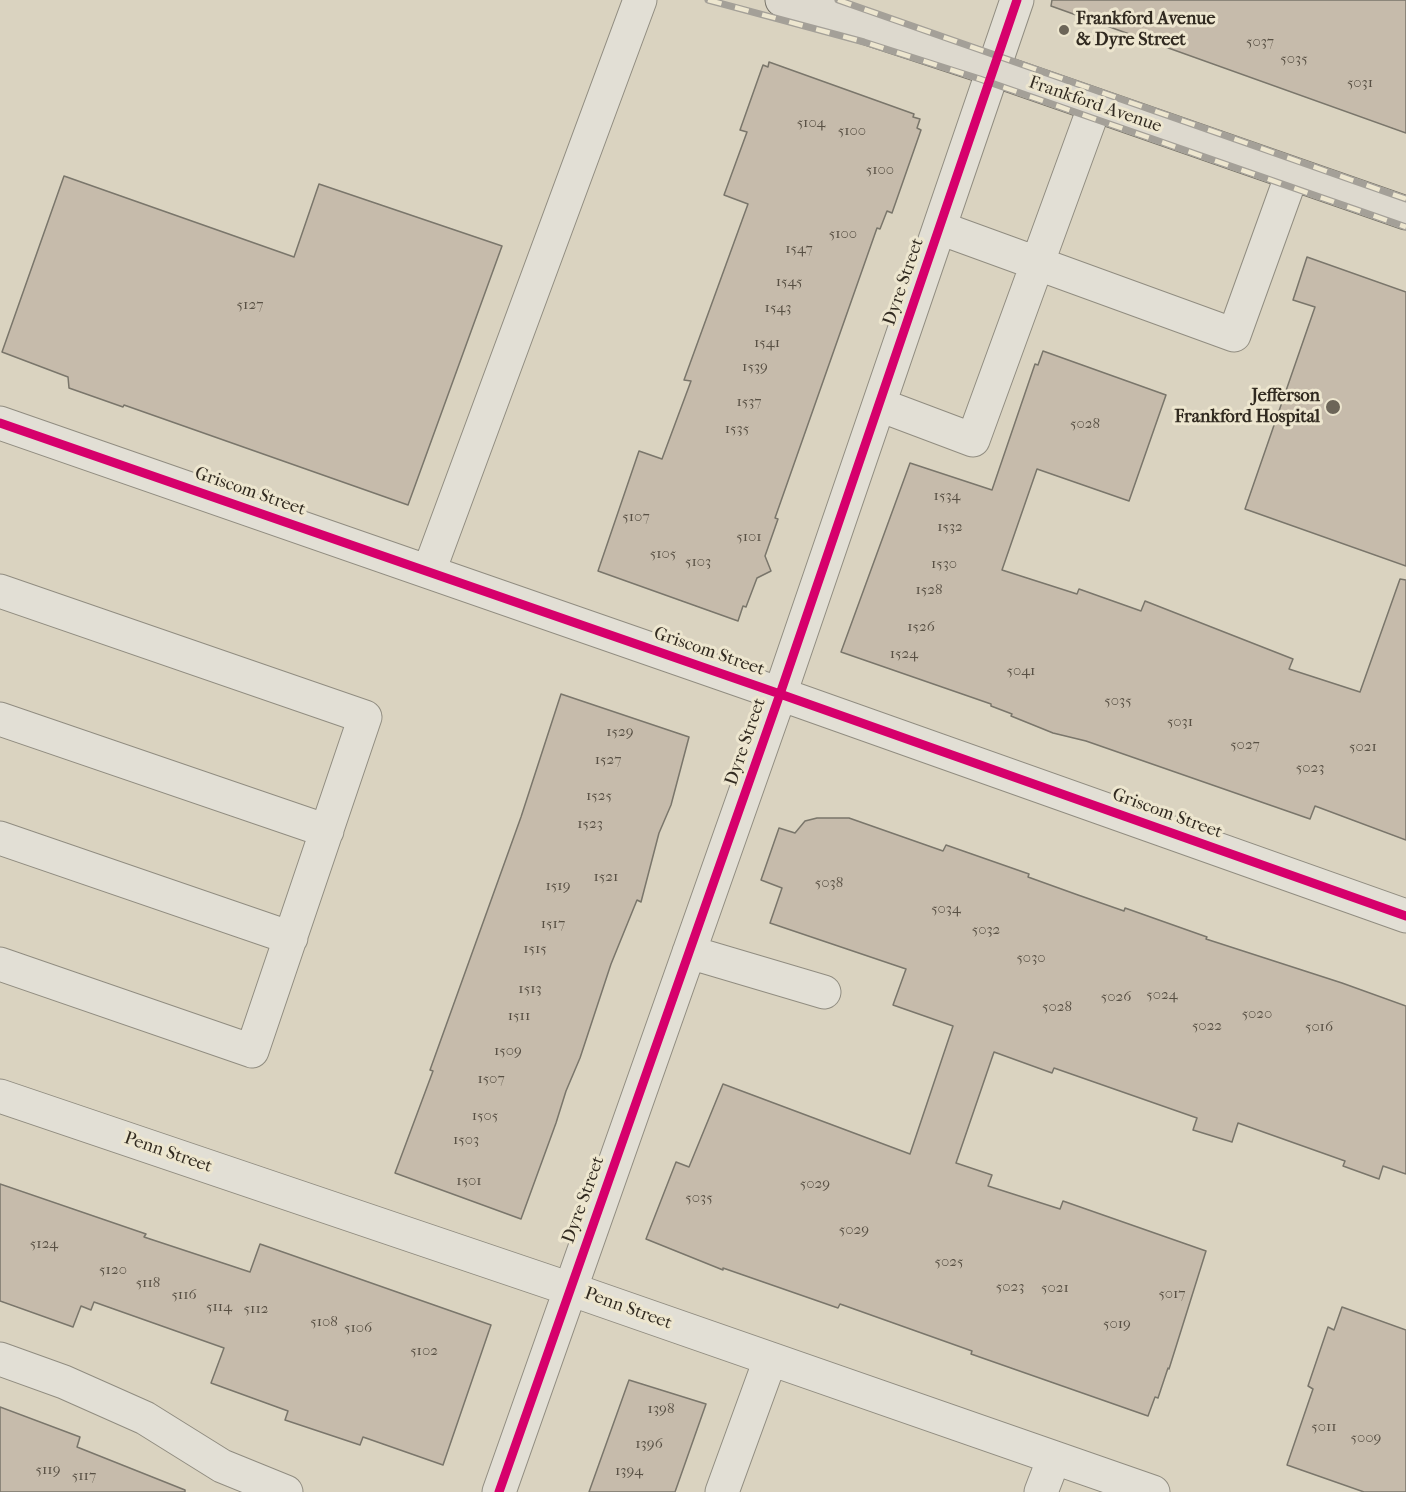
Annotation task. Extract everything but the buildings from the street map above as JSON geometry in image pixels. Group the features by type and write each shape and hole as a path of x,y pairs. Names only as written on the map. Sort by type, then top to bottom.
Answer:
{"main road":[{"name":"Frankford Avenue","path":"782,0 995,70 1406,213"}],"street":[{"path":"429,571 640,0"},
{"name":"Dyre Street","path":"499,1492 780,694 995,70 1017,0"},
{"path":"880,405 973,440 1095,105"},
{"path":"940,228 1234,335 1292,174"},
{"name":"Griscom Street","path":"0,423 780,694 1406,916"},
{"path":"0,591 366,717 252,1051 0,964"},
{"path":"0,719 327,831"},
{"path":"0,838 291,938"},
{"path":"689,952 824,992"},
{"name":"Penn Street","path":"0,1096 570,1289 1153,1492"},
{"path":"0,1359 64,1382 145,1418 222,1466 286,1492"},
{"path":"722,1492 770,1360"},
{"path":"1041,1492 1054,1458"}],"railway":[{"path":"708,0 864,42 980,79 1406,227"},
{"path":"838,0 1406,199"}],"cycle path":[{"path":"499,1492 780,694 1017,0"},
{"path":"0,423 780,694 1406,916"}],"place":[{"name":"Frankford Avenue & Dyre Street","path":"1064,30"},
{"name":"Jefferson Frankford Hospital","path":"1333,407"}]}
